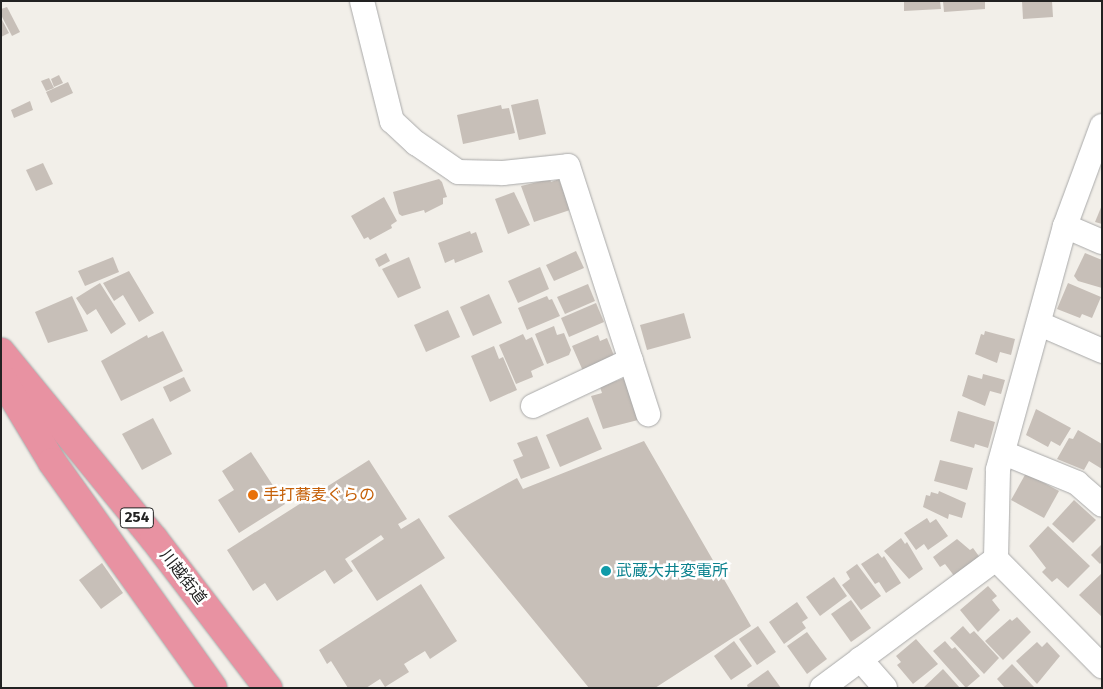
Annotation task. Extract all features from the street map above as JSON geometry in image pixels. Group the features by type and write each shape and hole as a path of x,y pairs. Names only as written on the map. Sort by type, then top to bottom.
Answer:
{"highway":[{"name":"川越街道","path":"1,352 154,539 268,688"},
{"name":"254","path":"1,377 52,462 212,688"}],"street":[{"path":"362,1 392,121 416,143 458,172 503,173 568,166 648,414"},
{"path":"1102,126 1065,226 1040,324 998,470 996,559 1102,666"},
{"path":"1065,226 1102,242"},
{"path":"1040,324 1102,351"},
{"path":"533,406 631,360"},
{"path":"1004,453 1077,483 1102,505"},
{"path":"822,688 996,559"},
{"path":"860,660 885,688"}],"building":[{"path":"904,1 940,1 941,9 904,11"},
{"path":"943,1 985,1 985,9 944,12"},
{"path":"1022,1 1052,1 1053,17 1023,19"},
{"path":"7,7 20,32 12,36 1,15 1,9"},
{"path":"1,18 9,33 1,37"},
{"path":"59,75 63,83 54,87 51,79"},
{"path":"49,78 54,88 46,91 41,81"},
{"path":"68,82 73,93 51,103 46,92"},
{"path":"538,99 546,134 519,140 511,105"},
{"path":"30,101 33,110 14,118 11,110"},
{"path":"501,105 502,109 509,108 515,133 463,144 457,115"},
{"path":"43,163 53,184 36,191 26,170"},
{"path":"439,179 442,182 447,197 443,198 443,204 425,213 424,210 402,216 399,214 393,192"},
{"path":"550,179 551,182 559,179 570,210 534,222 521,186"},
{"path":"514,192 530,225 508,234 495,199"},
{"path":"384,197 397,221 391,225 392,228 370,240 368,237 364,239 351,216"},
{"path":"1102,205 1102,224 1095,222"},
{"path":"470,231 471,234 476,232 483,252 455,263 454,259 445,263 438,243"},
{"path":"576,251 584,268 554,281 546,265"},
{"path":"386,253 390,261 379,267 375,259"},
{"path":"1085,253 1102,260 1102,288 1078,281 1074,276"},
{"path":"113,257 119,272 85,286 78,271"},
{"path":"409,257 421,288 398,298 382,269"},
{"path":"540,267 549,289 518,303 508,281"},
{"path":"129,271 154,313 139,322 123,295 114,301 103,283"},
{"path":"100,283 126,324 111,334 96,309 87,315 76,298"},
{"path":"1068,283 1101,297 1092,318 1082,314 1080,318 1057,309"},
{"path":"588,284 595,301 565,314 557,297"},
{"path":"489,294 502,323 473,336 460,307"},
{"path":"72,296 88,331 48,343 35,312"},
{"path":"547,296 549,300 552,299 560,316 527,330 518,308"},
{"path":"596,303 604,322 569,337 561,318"},
{"path":"448,310 460,337 426,352 414,325"},
{"path":"684,313 691,338 647,350 640,325"},
{"path":"554,326 557,335 564,333 571,350 569,355 547,364 535,334"},
{"path":"163,331 183,371 121,401 101,361 147,335 148,338"},
{"path":"985,331 1015,339 1011,355 1000,352 997,363 975,354 981,334 984,335"},
{"path":"523,334 526,340 532,337 544,365 531,371 533,377 516,384 499,345"},
{"path":"598,335 600,341 607,338 615,358 583,371 572,346"},
{"path":"494,346 499,359 503,357 517,390 490,402 471,356"},
{"path":"983,374 1005,380 1001,394 990,391 985,406 962,396 968,375 982,379"},
{"path":"184,377 191,391 170,402 163,387"},
{"path":"624,378 638,420 603,429 591,396 602,393 600,387"},
{"path":"1036,409 1071,428 1060,446 1051,441 1048,447 1026,435"},
{"path":"958,411 995,422 988,448 975,444 974,448 950,441"},
{"path":"588,417 602,449 560,467 546,435"},
{"path":"153,418 172,454 142,470 122,434"},
{"path":"1078,430 1102,444 1102,469 1089,461 1084,470 1057,459 1069,438 1073,439"},
{"path":"537,436 550,468 521,479 513,460 523,456 517,443"},
{"name":"武蔵大井変電所","path":"644,441 751,626 655,688 589,688 448,516 517,478 523,489"},
{"name":"手打蕎麦ぐらの","path":"251,452 285,504 239,533 218,500 234,490 222,471"},
{"path":"369,460 407,519 398,524 401,529 419,518 445,558 377,601 351,561 384,539 381,535 345,559 353,571 334,584 325,570 277,601 265,583 253,591 227,550"},
{"path":"940,460 973,468 967,490 934,481"},
{"path":"1026,473 1059,491 1044,518 1011,500"},
{"path":"939,491 966,503 962,518 949,514 948,519 923,507 926,495 930,496 931,492 938,494"},
{"path":"1074,500 1096,520 1073,543 1052,524"},
{"path":"927,518 930,523 936,519 948,536 928,550 924,544 916,550 904,533"},
{"path":"1048,526 1090,566 1068,588 1057,578 1052,582 1042,572 1046,568 1029,546"},
{"path":"901,538 905,544 907,542 923,569 909,579 884,551"},
{"path":"957,539 970,550 973,548 981,559 955,577 945,564 940,567 933,557"},
{"path":"1102,544 1102,562 1100,564 1091,555"},
{"path":"878,553 882,558 884,556 901,583 886,593 879,582 875,584 861,564"},
{"path":"102,563 123,593 101,609 79,580"},
{"path":"857,564 881,596 861,610 842,585 850,579 846,572"},
{"path":"1102,573 1102,617 1079,595"},
{"path":"834,577 847,596 820,616 806,597"},
{"path":"421,584 457,641 430,659 425,651 404,664 409,672 385,687 380,679 366,688 348,688 331,661 327,664 319,650"},
{"path":"988,586 997,596 992,600 1000,610 978,632 960,610"},
{"path":"851,600 871,628 851,642 831,614"},
{"path":"797,602 808,618 802,622 806,628 784,644 769,622"},
{"path":"1017,617 1031,632 1003,660 985,641 1010,619 1012,621"},
{"path":"758,626 776,652 757,665 739,639"},
{"path":"963,626 970,634 974,631 999,658 984,674 950,638"},
{"path":"807,632 827,659 807,674 787,646"},
{"path":"916,639 938,664 913,684 897,665 901,662 896,656"},
{"path":"734,641 752,666 731,680 714,656"},
{"path":"945,641 952,649 955,647 980,676 966,688 933,651"},
{"path":"1037,642 1042,647 1047,642 1060,656 1037,684 1016,661"},
{"path":"1012,664 1035,688 1005,688 997,679"},
{"path":"943,669 960,688 923,688"},
{"path":"768,670 781,688 748,688 747,685"}],"place":[{"name":"手打蕎麦ぐらの","path":"253,495"},
{"name":"武蔵大井変電所","path":"606,571"}]}
